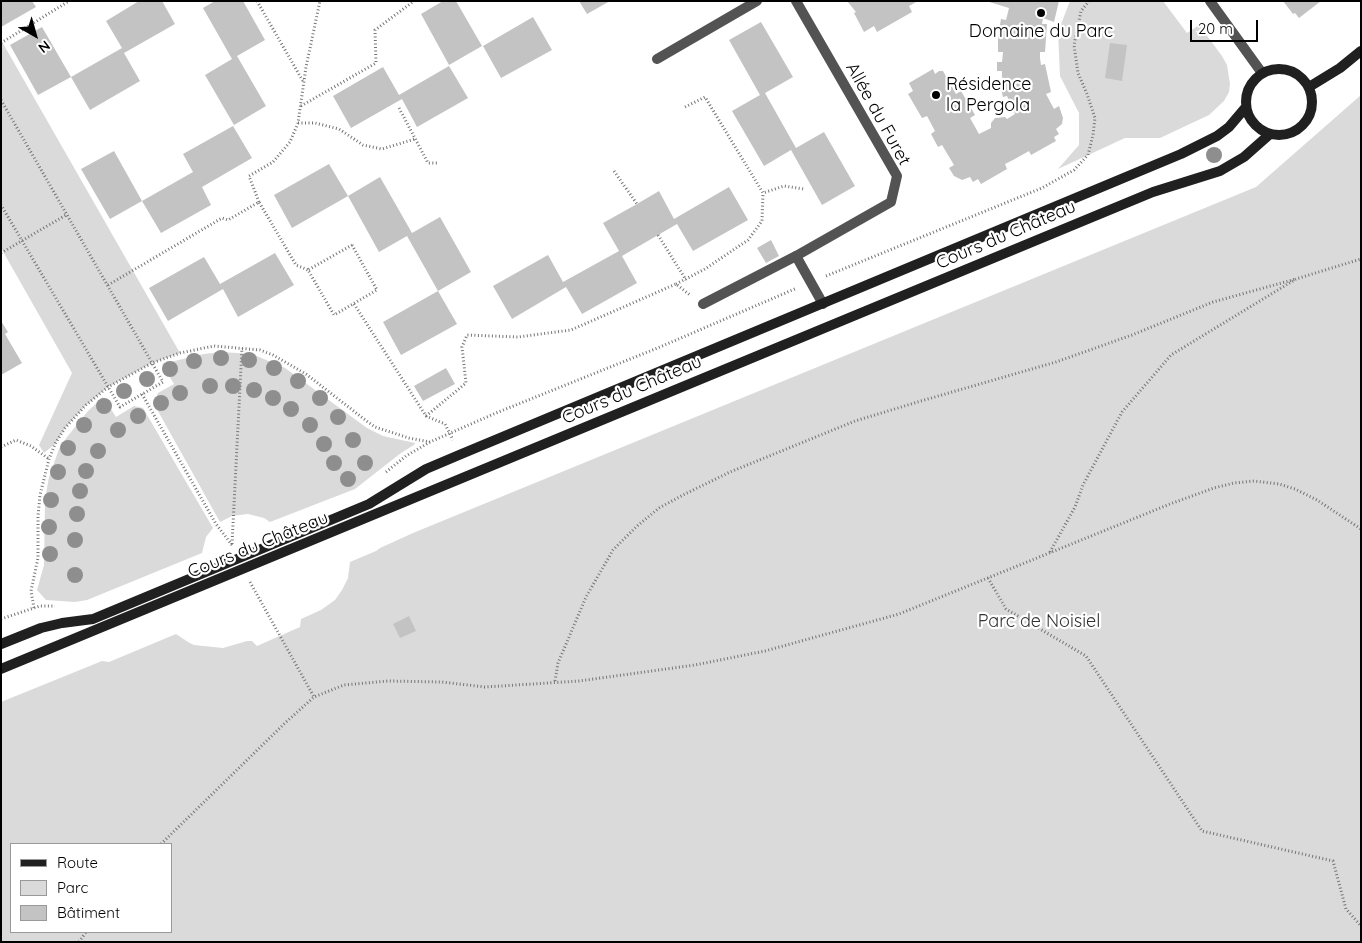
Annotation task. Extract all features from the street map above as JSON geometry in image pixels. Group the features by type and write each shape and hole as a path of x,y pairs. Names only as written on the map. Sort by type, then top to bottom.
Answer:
{"main road":[{"path":"1309,87 1340,68 1361,51"},
{"path":"1284,69 1294,72 1309,87 1312,109 1308,119 1301,128 1292,133 1281,136 1270,134 1254,124 1249,116 1246,107 1246,97 1250,88 1262,73 1284,69"},
{"name":"Cours du Château","path":"1,644 41,628 92,619 161,591 369,504 426,469 1111,184 1205,143 1229,127 1246,107"},
{"name":"Cours du Château","path":"1,669 1153,192 1220,171 1244,157 1270,134"}],"street":[{"path":"657,59 757,1"},
{"name":"Allée du Furet","path":"703,304 796,256 891,202 896,176 796,1"},
{"path":"1210,1 1262,73"},
{"path":"796,256 823,304"}],"path":[{"path":"1,43 69,1"},
{"path":"257,1 304,83"},
{"path":"308,270 352,245 377,290 334,315 308,270 296,265 259,202 249,176 273,162 290,142 298,123 320,1"},
{"path":"300,106 376,63 375,30 414,1"},
{"path":"426,416 466,383 462,347 467,335 518,337 571,330 686,280 705,270 748,240 762,221 764,193 705,97 685,107"},
{"path":"1,100 163,382 120,407 1,205"},
{"path":"399,108 428,164 438,164"},
{"path":"298,123 315,123 339,129 363,145 382,150 415,139"},
{"path":"614,171 637,204"},
{"path":"764,193 784,186 804,189"},
{"path":"108,285 222,218 228,220 259,202"},
{"path":"1,253 66,215"},
{"path":"658,235 686,280"},
{"path":"555,681 558,663 586,597 613,550 659,508 685,494 730,472 855,422 921,400 1056,362 1117,341 1213,302 1361,259"},
{"path":"1050,552 1076,507 1083,485 1122,412 1170,355 1296,279"},
{"path":"676,284 703,304"},
{"path":"354,304 426,416 445,424 459,455"},
{"path":"1,619 34,608 31,591 38,558 40,494 48,459 55,444 65,428 86,405 108,387 152,363 180,353 214,346 266,352 306,374 375,427 409,438 430,442"},
{"path":"232,545 242,348"},
{"path":"142,394 216,524 232,545"},
{"path":"379,478 406,456 430,442 446,436"},
{"path":"1,447 16,440 31,446 48,459"},
{"path":"162,843 314,697 344,684 388,681 442,682 485,687 555,681 579,681 695,665 765,652 899,614 1214,488 1254,481 1279,484 1295,489 1317,500 1361,529"},
{"path":"232,545 240,542"},
{"path":"243,568 314,697"},
{"path":"988,578 1006,609 1086,656 1202,831 1332,861 1346,909 1361,926"}],"green space":[{"path":"1070,1 1163,1 1187,33 1199,25 1222,56 1227,65 1230,84 1229,92 1224,101 1209,115 1160,138 1125,138 1058,169 1079,145 1079,113 1060,76 1058,32"},
{"path":"1,40 180,353 152,363 108,387 86,405 65,428 55,444 44,453 39,445 72,373 1,248"},
{"name":"Parc de Noisiel","path":"1361,95 1361,942 1,942 1,702 102,661 109,662 176,634 194,645 223,648 252,641 257,646 300,627 301,619 321,610 335,600 348,578 350,562 413,533 1256,187"},
{"path":"221,352 252,354 285,368 367,428 383,436 415,443 355,489 270,522 264,518 248,514 232,516 220,522 154,404 158,393 174,384 162,364"},
{"path":"103,397 116,417 134,406 143,408 213,528 206,537 202,553 87,600 75,602 46,600 37,590 44,565 45,499 49,477 59,449 67,437 88,411"}],"building":[{"path":"1,1 32,1 36,7 1,27"},
{"path":"139,1 162,1 175,24 124,53 140,81 90,110 71,77 122,48 106,21"},
{"path":"215,1 243,1 265,40 237,56 266,106 234,125 205,75 232,59 203,8"},
{"path":"443,1 456,1 482,46 449,65 421,14"},
{"path":"579,1 610,1 587,14"},
{"path":"847,1 918,1 909,6 912,12 877,32 874,26 864,32 854,13 856,12"},
{"name":"Résidence la Pergola","path":"986,1 1059,1 1054,22 1043,18 1042,24 1047,24 1045,52 1040,52 1040,58 1041,65 1045,64 1051,92 1046,94 1054,109 1059,106 1063,118 1062,124 1056,129 1059,134 1054,137 1056,141 1031,155 1029,151 1005,164 1007,169 981,184 978,179 973,182 970,177 962,180 954,176 949,168 954,165 942,145 938,147 931,134 935,131 927,116 922,118 908,94 913,91 909,83 933,69 935,74 943,71 956,94 961,91 975,115 970,118 979,134 991,128 991,123 995,118 1005,117 1007,119 1015,114 1007,96 1003,97 999,81 1002,81 1002,71 997,71 997,62 1002,62 1003,52 998,52 1001,19 1006,20 1009,8"},
{"path":"1283,1 1321,1 1299,18 1295,13 1293,14"},
{"path":"533,17 552,50 501,78 483,46"},
{"path":"761,22 793,77 765,93 796,148 824,132 855,186 822,205 791,150 764,166 732,111 760,95 729,40"},
{"path":"42,27 71,77 38,95 10,45"},
{"path":"1110,43 1127,45 1122,81 1105,78"},
{"path":"449,66 468,98 417,127 402,99 351,128 333,96 383,67 399,95"},
{"path":"233,126 252,158 202,187 211,205 161,233 142,201 193,172 183,154"},
{"path":"114,151 142,201 110,219 81,169"},
{"path":"329,164 348,196 292,228 274,195"},
{"path":"380,177 412,233 440,217 471,272 438,291 407,236 379,252 348,196"},
{"path":"729,187 748,220 693,251 677,224 622,256 637,283 582,314 566,287 512,319 493,286 548,255 563,282 619,251 603,223 659,191 674,219"},
{"path":"771,240 779,256 766,263 757,248"},
{"path":"275,253 294,285 238,317 223,289 168,321 149,288 204,257 220,284"},
{"path":"438,291 457,324 401,355 383,322"},
{"path":"1,321 8,332 5,334 22,363 1,375"},
{"path":"446,368 455,384 423,401 414,386"},
{"path":"409,616 416,631 400,638 393,624"}],"place":[{"name":"Domaine du Parc","path":"1041,13"},
{"name":"Résidence la Pergola","path":"936,95"}]}
